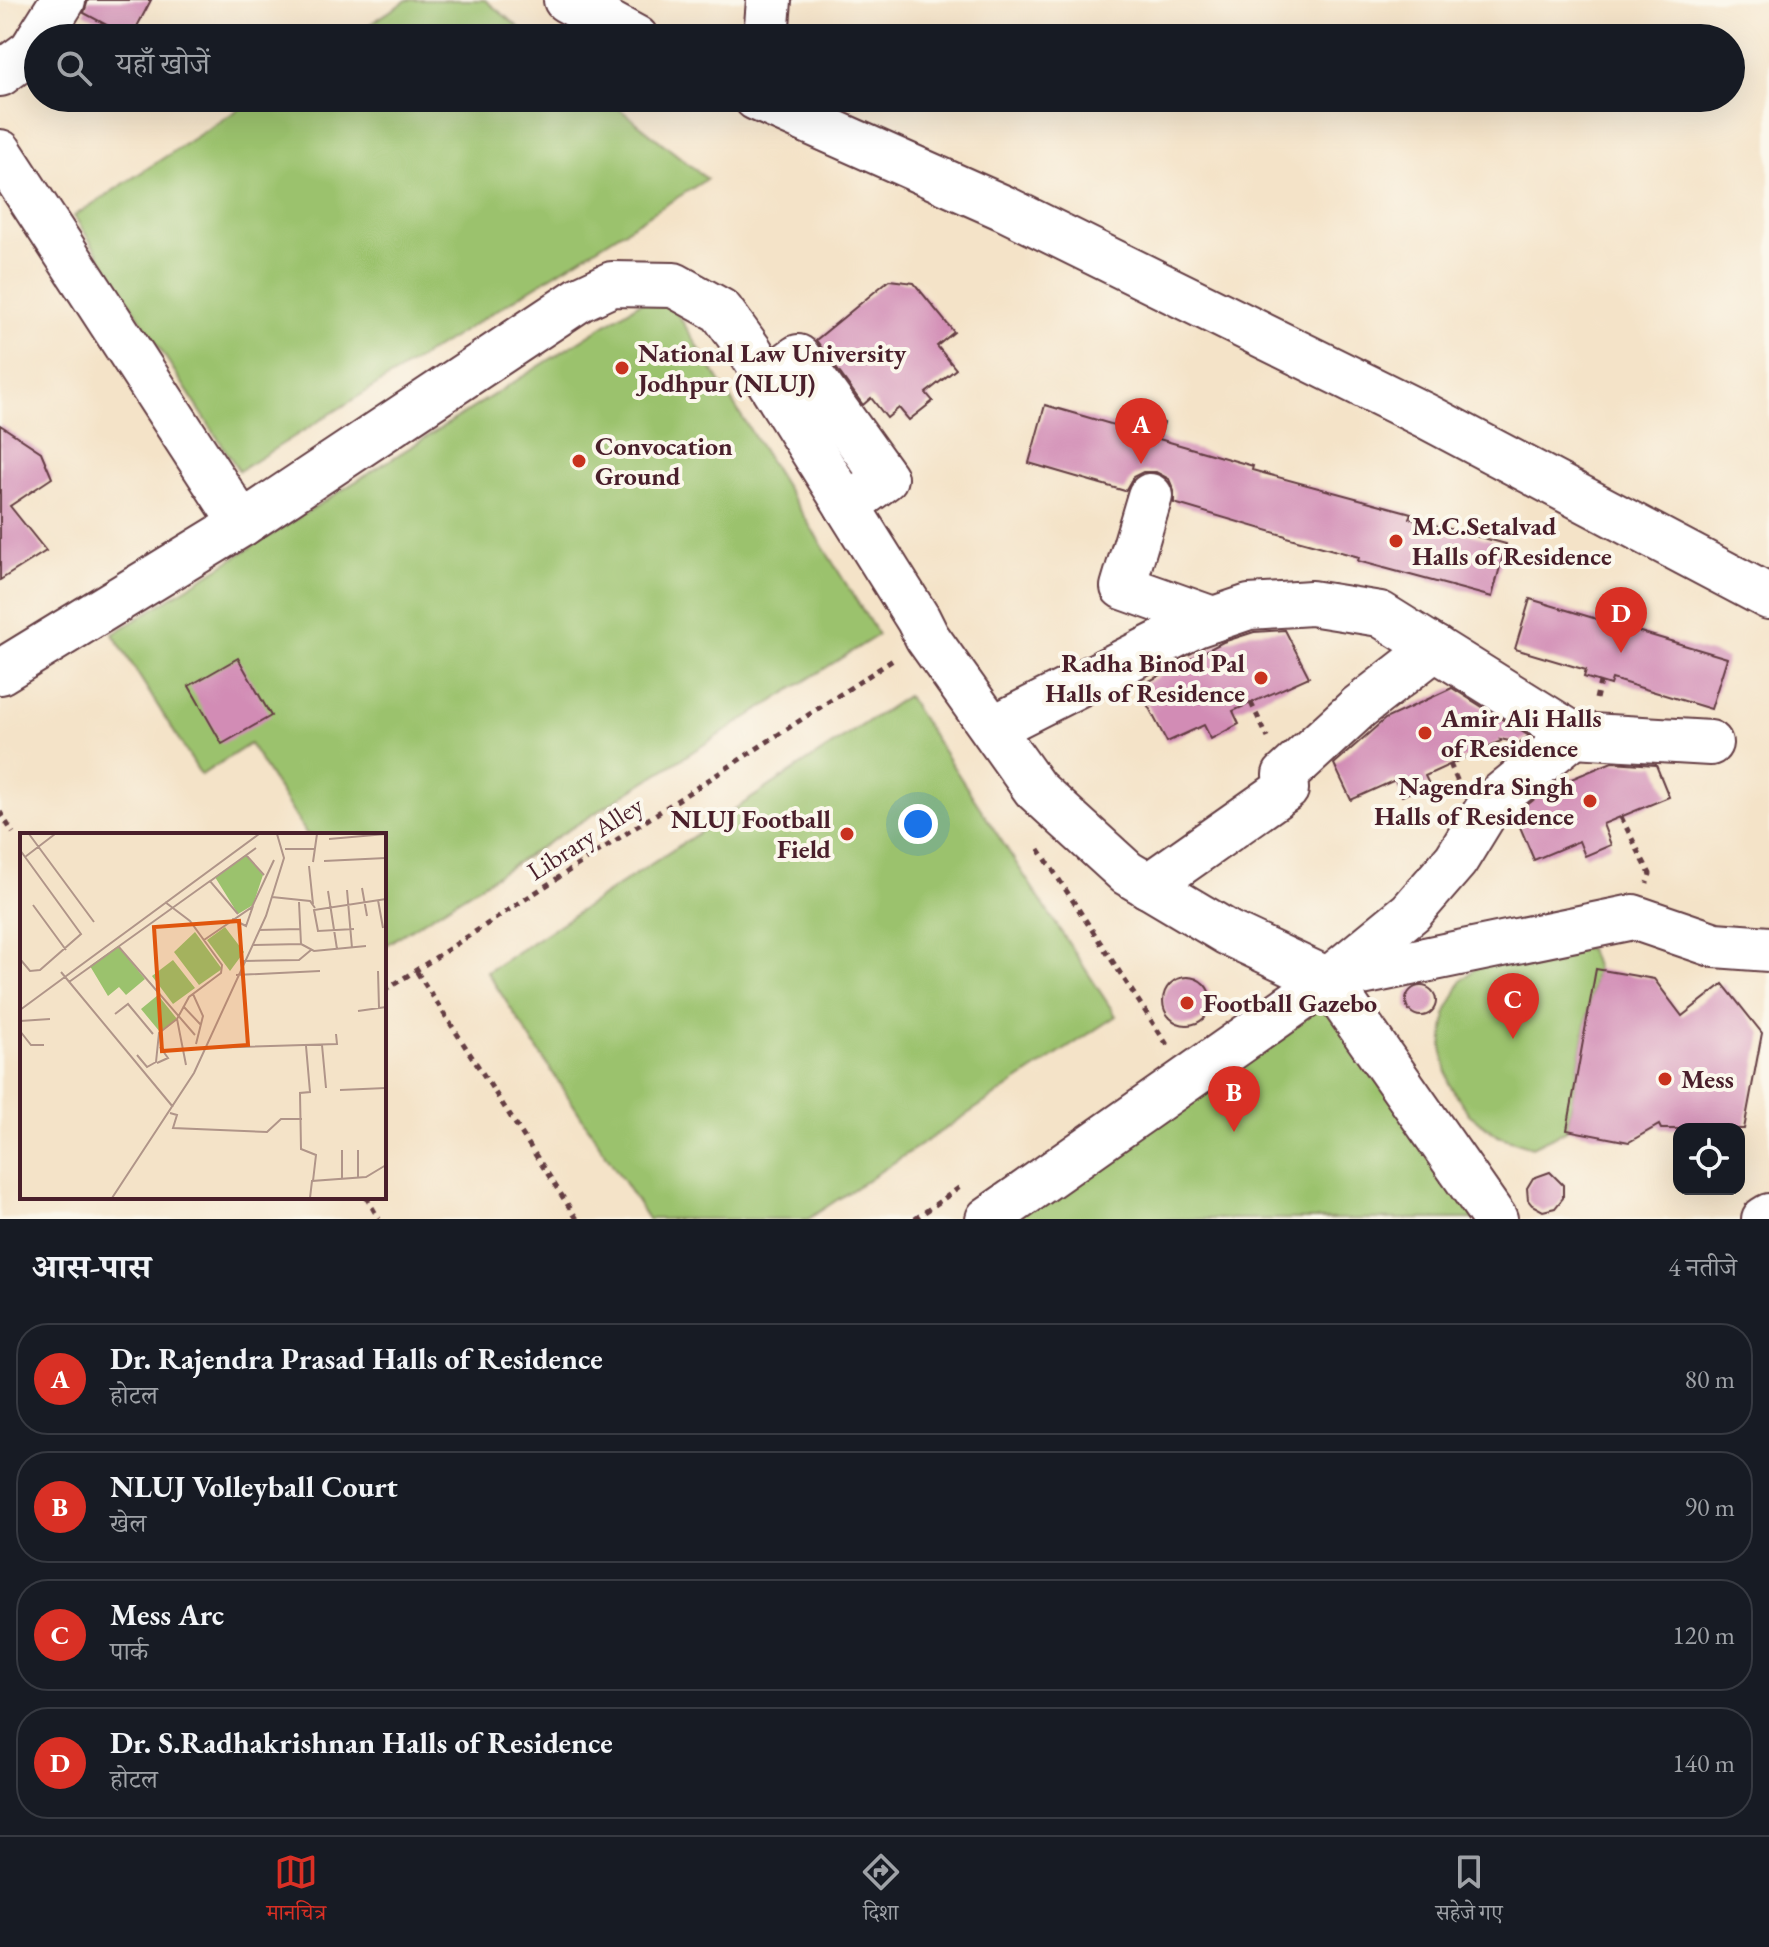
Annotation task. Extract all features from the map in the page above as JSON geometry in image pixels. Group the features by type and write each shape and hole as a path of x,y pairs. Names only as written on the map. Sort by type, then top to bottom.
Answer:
{"street":[{"path":"48,24 63,0"},
{"path":"767,24 769,0"},
{"path":"576,3 612,24"},
{"path":"0,74 24,56"},
{"path":"790,112 1018,214 1426,416 1769,597"},
{"path":"0,152 242,524"},
{"path":"0,672 242,524 580,299 612,284 674,285 721,311 750,351 927,637 1035,789 1127,873 1228,933 1328,980 1495,1219"},
{"path":"1150,496 1123,587 1213,619"},
{"path":"993,728 1196,625 1249,607 1311,603 1380,614 1574,735 1710,743"},
{"path":"1148,886 1286,789 1285,775 1359,707 1435,648"},
{"path":"977,1201 1328,980 1411,912 1456,860 1491,803 1574,735"},
{"path":"1328,980 1633,917 1715,945 1769,949"}],"path":[{"name":"Library Alley","path":"386,990 927,637"},
{"path":"0,812 13,833"},
{"path":"1621,817 1650,874 1636,919"},
{"path":"1037,846 1166,1043 1154,1051"},
{"path":"417,972 577,1219"},
{"path":"367,1199 379,1219"},
{"path":"915,1219 977,1201"}],"green space":[{"path":"407,0 485,0 515,24 370,24"},
{"path":"234,112 623,112 707,179 239,471 74,216"},
{"name":"Convocation Ground","path":"662,289 878,635 386,945 386,833 306,833 250,744 201,775 113,634"},
{"name":"NLUJ Football Field","path":"907,696 1116,1016 808,1219 648,1219 487,972"},
{"path":"1556,940 1589,949 1596,969 1567,1130 1532,1147 1498,1136 1469,1114 1449,1084 1442,1048 1446,1013 1462,980 1489,956"},
{"path":"1328,980 1495,1219 988,1219"}],"building":[{"path":"88,0 151,0 138,24 105,24 84,13"},
{"path":"889,280 914,283 954,332 937,346 956,369 926,393 933,401 909,420 899,408 887,418 871,398 863,405 816,340"},
{"path":"1045,405 1128,429 1132,414 1164,423 1159,439 1253,466 1252,470 1411,513 1409,518 1506,544 1492,597 1358,561 1359,557 1174,503 1174,491 1169,479 1156,472 1143,472 1133,477 1125,491 1029,463"},
{"path":"0,425 41,452 52,478 10,506 46,551 0,580"},
{"path":"1530,599 1727,658 1711,709 1612,679 1610,685 1584,677 1586,670 1515,649"},
{"name":"Radha Binod Pal Halls of Residence","path":"1285,630 1309,677 1233,711 1239,724 1211,739 1204,725 1167,742 1138,687 1223,642 1254,632"},
{"path":"238,658 271,716 222,744 189,686"},
{"name":"Amir Ali Halls of Residence","path":"1452,688 1487,710 1493,723 1495,715 1529,736 1519,743 1500,739 1425,776 1429,784 1402,796 1395,780 1351,800 1334,764 1385,719"},
{"name":"Nagendra Singh Halls of Residence","path":"1612,762 1656,765 1669,797 1603,824 1611,845 1585,856 1579,841 1534,860 1515,815 1547,789"},
{"name":"Mess","path":"1596,969 1654,979 1682,1016 1723,984 1762,1033 1745,1124 1673,1123 1673,1129 1661,1129 1659,1125 1629,1142 1567,1130"},
{"name":"Football Gazebo","path":"1187,977 1196,978 1204,984 1210,992 1210,1010 1204,1018 1196,1024 1187,1025 1178,1024 1170,1018 1164,1010 1163,1001 1164,992 1170,984 1178,978"},
{"path":"1421,986 1427,987 1435,995 1435,1007 1427,1015 1421,1016 1415,1015 1407,1007 1406,1001 1407,995 1415,987"},
{"path":"1550,1172 1563,1185 1563,1198 1555,1208 1543,1211 1528,1200 1527,1188 1533,1178"}],"place":[{"name":"National Law University Jodhpur (NLUJ)","path":"622,368"},
{"name":"Convocation Ground","path":"579,461"},
{"name":"Dr. Rajendra Prasad Halls of Residence","path":"1141,464"},
{"name":"M.C.Setalvad Halls of Residence","path":"1396,541"},
{"name":"Dr. S.Radhakrishnan Halls of Residence","path":"1621,653"},
{"name":"Radha Binod Pal Halls of Residence","path":"1261,678"},
{"name":"Amir Ali Halls of Residence","path":"1425,733"},
{"name":"Nagendra Singh Halls of Residence","path":"1590,801"},
{"name":"NLUJ Football Field","path":"847,834"},
{"name":"Football Gazebo","path":"1187,1003"},
{"name":"Mess Arc","path":"1513,1039"},
{"name":"Mess","path":"1665,1079"},
{"name":"NLUJ Volleyball Court","path":"1234,1132"}]}
